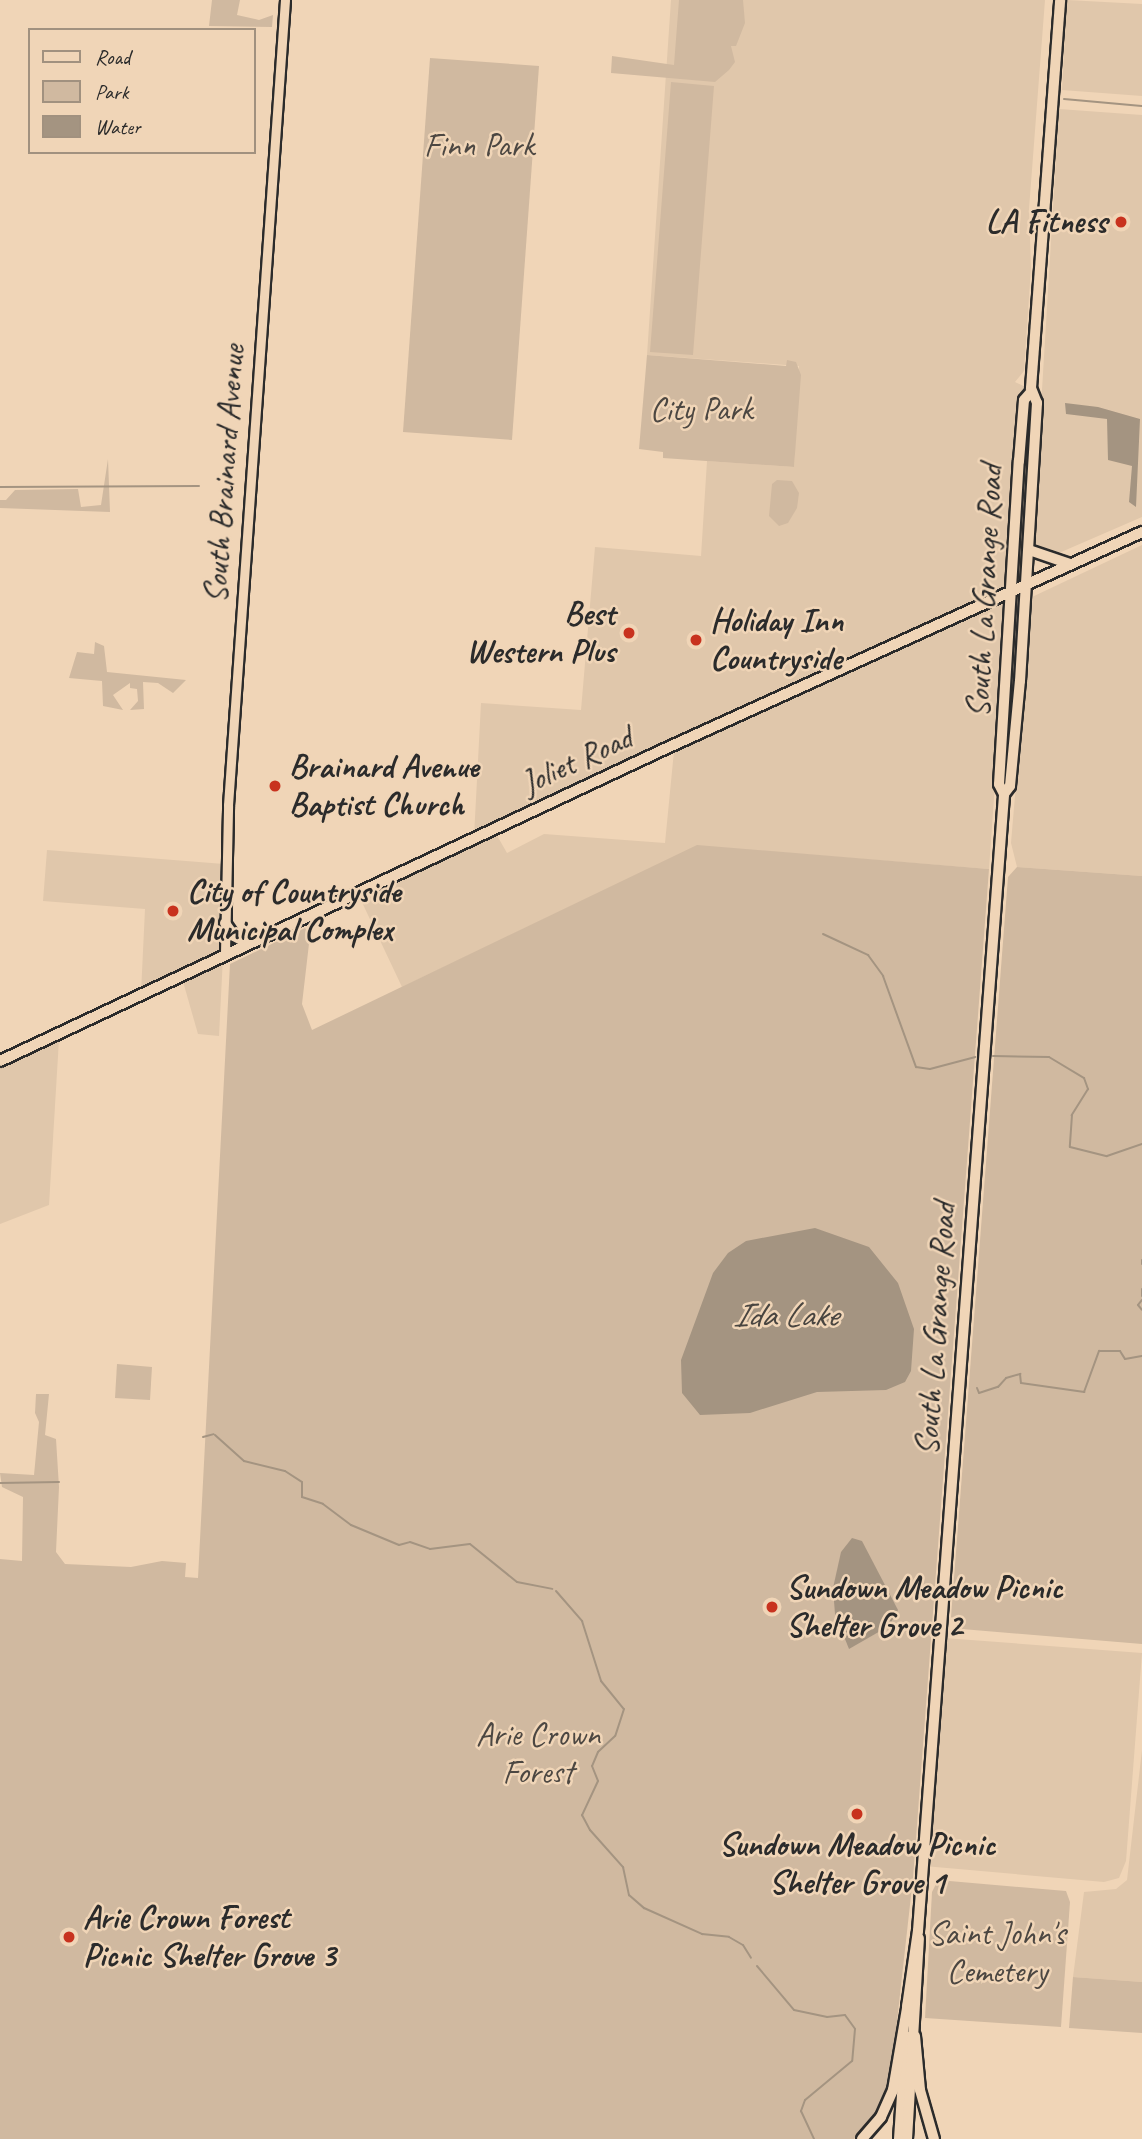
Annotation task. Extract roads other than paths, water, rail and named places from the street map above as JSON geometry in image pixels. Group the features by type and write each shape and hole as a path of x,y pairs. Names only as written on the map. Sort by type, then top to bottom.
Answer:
{"highway":[{"path":"862,2139 881,2117 893,2090 908,2002"},
{"path":"915,2036 920,2090 934,2139"}],"main road":[{"name":"South La Grange Road","path":"918,1931 1004,794 1011,776 1028,550 1037,403 1031,393 1060,0"},
{"name":"South La Grange Road","path":"1004,794 999,784 1024,400 1031,393"},
{"name":"Joliet Road","path":"0,1061 225,953 1142,532"},
{"path":"1028,550 1071,564"},
{"path":"225,923 234,936 247,943"},
{"path":"899,2139 908,2002 918,1931"},
{"path":"907,2139 921,1957 918,1931"}],"street":[{"name":"South Brainard Avenue","path":"225,953 228,806 285,0"}],"water":[{"path":"1065,403 1098,407 1140,419 1136,507 1129,502 1132,466 1108,460 1107,419 1066,414"},
{"name":"Ida Lake","path":"815,1228 869,1247 898,1283 914,1329 911,1371 905,1382 886,1390 817,1392 750,1413 700,1415 682,1393 681,1360 713,1273 728,1253 746,1241"},
{"path":"852,1538 862,1541 898,1610 889,1626 849,1649 835,1614 833,1588 841,1552"}],"waterway":[{"path":"1064,99 1142,106"},
{"path":"0,487 199,486"},
{"path":"823,934 868,955 883,976 916,1067 930,1069 975,1057"},
{"path":"993,1056 1049,1057 1084,1078 1088,1089 1072,1115 1070,1147 1107,1156 1142,1144"},
{"path":"1142,1289 1142,1296"},
{"path":"1142,1300 1138,1305 1142,1310"},
{"path":"977,1388 979,1393 998,1387 1006,1378 1020,1374 1021,1383 1084,1392 1099,1351 1120,1351 1125,1359 1142,1356"},
{"path":"203,1437 214,1434"},
{"path":"215,1435 244,1461 285,1471 302,1482 302,1497 323,1504 351,1525 399,1545 410,1542 430,1549 470,1544 517,1582 552,1589"},
{"path":"0,1483 59,1482"},
{"path":"556,1591 582,1621 601,1681 624,1709 615,1736 598,1752 592,1766 598,1781 582,1815 590,1830 623,1867 629,1895 644,1908 702,1934 729,1937 743,1945 751,1958"},
{"path":"757,1966 794,2010 827,2017 845,2015 855,2029 852,2061 805,2100 801,2111 814,2139"}],"place":[{"name":"LA Fitness","path":"1121,222"},
{"name":"Best Western Plus","path":"629,633"},
{"name":"Holiday Inn Countryside","path":"696,640"},
{"name":"Brainard Avenue Baptist Church","path":"275,786"},
{"name":"City of Countryside Municipal Complex","path":"173,911"},
{"name":"Sundown Meadow Picnic Shelter Grove 2","path":"772,1607"},
{"name":"Sundown Meadow Picnic Shelter Grove 1","path":"857,1814"},
{"name":"Arie Crown Forest Picnic Shelter Grove 3","path":"69,1937"}],"park label":[{"name":"Finn Park","path":"479,146"},
{"name":"City Park","path":"701,410"},
{"name":"Arie Crown Forest","path":"538,1754"},
{"name":"Saint John's Cemetery","path":"997,1953"}]}
